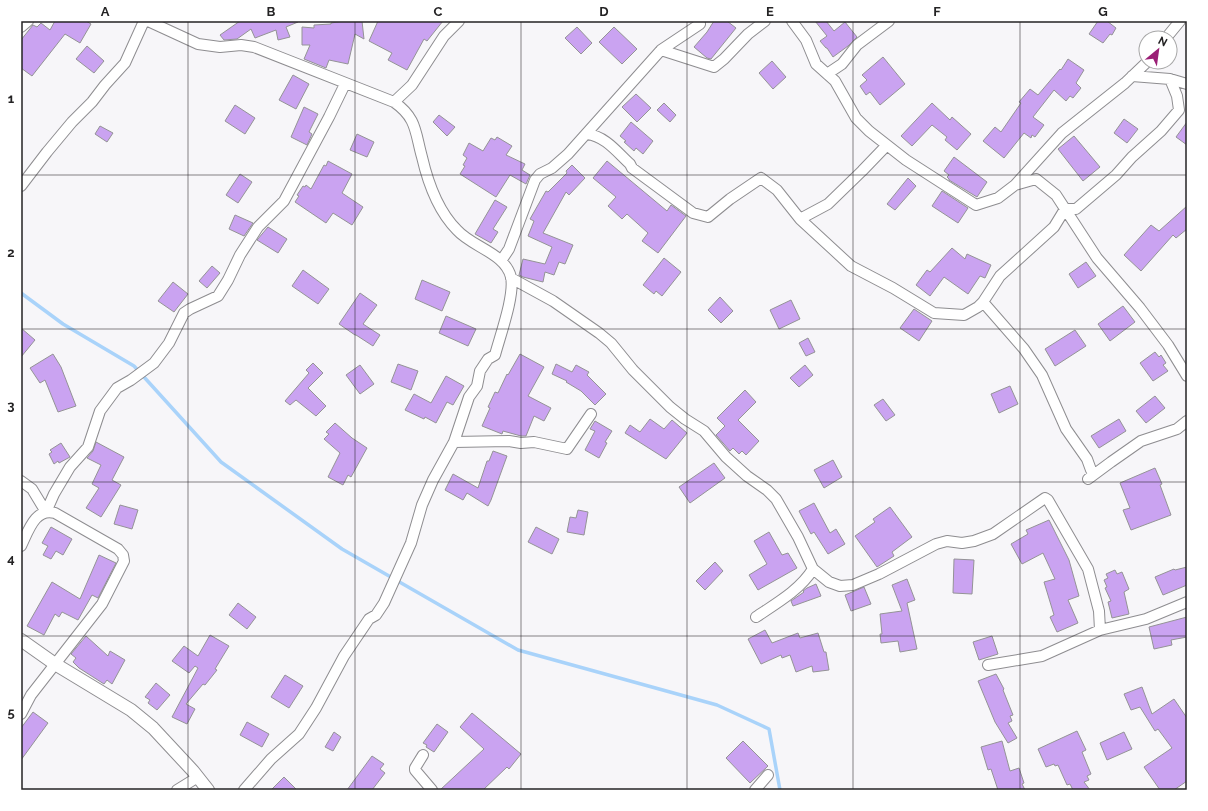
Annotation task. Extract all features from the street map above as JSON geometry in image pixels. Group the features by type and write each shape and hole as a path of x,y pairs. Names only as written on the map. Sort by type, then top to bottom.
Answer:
{"street":[{"path":"21,27 28,21"},
{"path":"21,186 67,128 92,102 104,85 125,63 144,21"},
{"path":"148,21 168,26 183,38 198,44 220,47 241,45 254,47 394,102 402,108 409,115 415,126 429,182 439,206 449,223 460,234 501,262 511,278 553,301 611,343 633,370 670,407 704,431 726,457 747,476 768,490 776,499 798,537 813,569 829,582 840,586 853,585 879,574 936,544 947,541 962,543 974,541 993,534 1045,498 1048,500 1088,570 1099,611 1100,630"},
{"path":"394,102 412,85 444,36 459,21"},
{"path":"661,50 714,67 724,59 748,34 765,21"},
{"path":"792,21 806,40 816,64 835,81 856,118 887,145 923,171 976,205 998,198 1015,185 1062,133 1138,70"},
{"path":"827,74 842,64 857,45 889,21"},
{"path":"1173,30 1180,21"},
{"path":"501,262 509,249 535,180 540,174 552,168 568,154 661,50 700,24"},
{"path":"1132,76 1170,79 1187,84"},
{"path":"1065,209 1076,209 1116,175 1132,157 1180,110 1177,96 1170,79"},
{"path":"46,512 54,494 70,467 88,447 100,411 117,388 131,380 154,363 169,343 184,313 218,296 228,280 240,255 258,227 284,201 345,84"},
{"path":"586,134 602,138 630,164 632,168 693,213 708,217 730,199 761,178 776,190 800,219 851,266 893,288 934,313 964,315 978,307 1000,276 1054,227 1065,209"},
{"path":"800,219 828,204 887,145"},
{"path":"1015,185 1036,179 1056,195 1097,258 1140,308 1168,345 1187,376"},
{"path":"244,790 272,759 299,734 316,708 344,656 369,619 376,615 384,603 411,543 422,505 433,480 454,442 469,397 477,386 480,371 488,359 495,354 511,295 511,278"},
{"path":"983,302 1024,349 1042,375 1066,429 1087,459 1090,475 1141,441 1177,429 1187,422"},
{"path":"454,442 534,442 567,449 591,414"},
{"path":"21,480 32,489 46,512"},
{"path":"21,546 38,516 46,512 55,514 118,549 123,555 124,561 102,604 31,695 21,714"},
{"path":"756,617 782,599 807,577 813,569"},
{"path":"988,665 1042,656 1100,630 1146,619 1187,602"},
{"path":"21,640 55,664 131,710 153,728 208,790"},
{"path":"422,755 415,770 432,790"},
{"path":"755,790 768,775"},
{"path":"177,790 198,778"}],"building":[{"path":"55,21 86,21 91,24 80,43 65,34 32,76 21,68 21,40 33,25 37,27 41,23 50,30"},
{"path":"240,21 298,22 286,27 290,37 278,40 276,30 255,38 251,29 237,39 224,40 220,35"},
{"path":"344,21 362,21 364,39 355,34 348,64 329,60 326,68 304,59 310,45 302,45 302,27 314,28 314,25 331,24"},
{"path":"378,21 443,21 427,41 424,39 407,70 388,60 392,53 369,41"},
{"path":"714,21 727,21 736,28 711,59 707,58 694,47"},
{"path":"815,21 826,21 834,31 845,22 857,37 833,57 820,41 827,36"},
{"path":"1098,21 1107,21 1116,28 1112,35 1110,34 1103,43 1089,34"},
{"path":"577,27 592,43 581,54 565,38"},
{"path":"614,27 637,49 622,64 599,42"},
{"path":"87,46 104,61 94,73 76,59"},
{"path":"883,57 905,84 880,105 870,92 866,95 860,86 867,80 862,75"},
{"path":"1068,59 1084,70 1076,83 1081,88 1073,98 1070,96 1066,101 1054,90 1033,117 1044,125 1035,137 1032,135 1031,138 1024,133 1004,158 983,141 995,127 1001,132 1021,103 1019,102 1030,89 1038,95 1060,69 1061,70"},
{"path":"772,61 786,77 773,89 759,73"},
{"path":"293,75 309,84 296,109 279,100"},
{"path":"636,94 651,108 637,122 622,107"},
{"path":"664,103 676,115 670,122 657,110"},
{"path":"932,103 950,120 952,117 971,134 957,150 945,140 947,137 932,125 912,146 901,136"},
{"path":"235,105 255,118 245,134 225,121"},
{"path":"304,107 318,114 309,132 312,134 307,145 291,137"},
{"path":"439,115 455,127 447,136 433,122"},
{"path":"1124,119 1138,129 1127,143 1114,133"},
{"path":"631,122 653,141 643,154 636,148 634,151 620,136"},
{"path":"1187,122 1187,145 1176,137"},
{"path":"100,126 113,133 107,142 95,134"},
{"path":"357,134 374,142 367,157 350,150"},
{"path":"1074,136 1100,167 1083,181 1058,149"},
{"path":"497,137 512,146 506,155 525,164 522,170 530,175 526,184 510,175 496,197 460,174 465,166 463,165 467,158 463,155 469,143 483,151 491,138 495,140"},
{"path":"954,157 987,182 977,197 949,180 947,177 949,175 944,171"},
{"path":"328,161 352,174 342,193 363,207 352,225 333,213 326,223 295,202 299,196 297,195 303,186 305,187 306,185 311,189 324,165 326,166"},
{"path":"607,161 667,211 671,205 686,216 658,253 642,241 648,233 627,214 622,219 608,206 616,197 593,178"},
{"path":"572,165 585,178 569,195 566,192 543,233 573,245 565,264 559,262 554,275 545,272 543,282 523,277 519,275 523,259 545,264 552,247 528,236 534,221 530,219 546,191 548,192 567,173 566,171"},
{"path":"240,174 252,182 238,203 226,195"},
{"path":"908,178 916,186 895,210 887,204"},
{"path":"942,191 968,208 958,223 932,206"},
{"path":"495,200 507,207 493,229 498,232 491,243 475,234"},
{"path":"1187,206 1187,229 1176,238 1173,235 1141,271 1124,255 1151,225 1159,231"},
{"path":"235,215 253,223 244,236 229,229"},
{"path":"268,227 287,239 278,253 257,240"},
{"path":"952,248 965,259 967,254 991,265 985,278 980,276 968,294 944,277 930,296 916,285 927,270 930,272"},
{"path":"664,258 681,272 662,296 656,291 654,294 643,285"},
{"path":"1086,262 1096,276 1078,288 1069,274"},
{"path":"212,266 220,273 207,288 199,281"},
{"path":"303,270 329,289 318,304 292,286"},
{"path":"422,280 450,292 442,311 415,299"},
{"path":"173,282 188,294 174,312 158,301"},
{"path":"360,293 377,305 363,324 380,335 373,346 339,324"},
{"path":"720,297 733,311 721,323 708,310"},
{"path":"791,300 800,319 779,329 770,310"},
{"path":"1123,306 1135,322 1110,341 1098,324"},
{"path":"914,309 932,321 919,341 900,328"},
{"path":"446,316 476,329 468,346 439,333"},
{"path":"21,328 35,340 21,357"},
{"path":"1075,330 1086,346 1055,366 1045,349"},
{"path":"808,338 815,352 806,356 799,343"},
{"path":"1155,352 1159,357 1161,355 1166,363 1163,365 1168,371 1153,381 1140,363"},
{"path":"53,354 61,367 76,406 58,412 45,380 40,383 30,368"},
{"path":"520,354 544,367 528,396 551,408 544,421 534,416 526,436 503,431 502,434 482,426 495,392 498,393 507,374 508,375"},
{"path":"313,363 323,373 308,388 326,406 316,416 296,400 290,405 285,401 309,373 306,370"},
{"path":"398,364 418,371 411,390 391,382"},
{"path":"556,364 572,372 576,365 589,372 587,375 606,394 595,405 581,391 566,382 567,381 552,374"},
{"path":"360,365 374,384 360,394 346,375"},
{"path":"805,365 813,375 799,387 790,378"},
{"path":"446,376 464,386 453,405 447,402 436,423 425,417 424,419 405,410 414,394 431,403"},
{"path":"1010,386 1018,404 999,413 991,394"},
{"path":"745,390 756,402 738,420 759,441 746,455 742,451 739,454 733,448 730,451 716,435 725,426 717,418"},
{"path":"1155,396 1165,408 1146,423 1136,411"},
{"path":"883,399 895,415 886,421 874,405"},
{"path":"650,419 664,429 672,420 687,433 666,459 625,433 630,425 640,432"},
{"path":"1119,419 1126,431 1099,448 1091,436"},
{"path":"595,421 612,431 605,442 607,443 599,458 585,450 595,431 590,429"},
{"path":"335,423 352,438 367,448 351,477 348,475 343,485 328,477 340,453 324,439 329,434 326,432"},
{"path":"96,442 124,457 112,480 121,485 101,517 86,508 99,488 92,484 101,465 87,458 93,451"},
{"path":"61,443 70,457 54,464 49,454 52,452 50,450"},
{"path":"493,451 507,456 488,506 467,493 463,500 445,490 453,474 478,488 487,461 489,461"},
{"path":"833,460 842,477 824,488 814,470"},
{"path":"714,463 725,478 690,503 679,487"},
{"path":"1155,468 1162,484 1160,485 1171,515 1131,530 1123,510 1130,508 1120,483"},
{"path":"814,503 830,533 836,529 845,544 828,554 814,532 811,534 799,511"},
{"path":"120,505 138,510 132,529 114,524"},
{"path":"890,507 912,537 892,552 894,556 877,567 855,536 875,522 873,519"},
{"path":"578,510 588,512 584,535 567,532 570,517 576,518"},
{"path":"1049,520 1069,560 1079,596 1068,600 1078,623 1057,632 1050,617 1054,615 1044,582 1055,579 1043,553 1022,564 1011,544 1028,534 1026,530"},
{"path":"51,527 72,539 63,555 56,551 51,559 43,555 48,546 42,543"},
{"path":"536,527 559,539 552,554 528,542"},
{"path":"769,532 782,555 788,553 797,568 758,590 749,575 767,564 754,541"},
{"path":"99,555 116,563 98,598 92,595 78,620 62,612 59,617 55,614 44,635 27,626 52,582 80,599"},
{"path":"954,559 974,560 972,594 953,593"},
{"path":"715,562 723,571 705,590 696,581"},
{"path":"1187,567 1187,585 1163,595 1155,577 1174,569"},
{"path":"1115,570 1117,574 1122,572 1129,589 1124,592 1129,614 1112,618 1108,602 1111,601 1105,588 1107,587 1104,580 1108,578 1106,574"},
{"path":"907,579 915,600 907,603 917,649 900,652 898,641 881,643 880,634 882,634 880,614 902,611 892,585"},
{"path":"816,584 821,596 793,606 791,601 804,592 803,591 807,588"},
{"path":"864,587 871,604 851,611 845,595"},
{"path":"238,603 256,617 247,629 229,615"},
{"path":"1187,617 1187,637 1171,640 1172,645 1154,649 1149,627"},
{"path":"765,630 772,643 798,633 800,638 818,633 824,652 826,652 829,670 813,672 812,666 796,672 790,655 782,658 781,655 761,664 748,639"},
{"path":"210,635 229,646 215,669 217,670 205,685 203,684 186,704 195,709 187,724 172,717 198,668 195,666 189,673 172,661 184,646 198,656"},
{"path":"86,636 108,656 110,651 125,660 112,684 107,680 104,684 79,668 73,662 76,658 71,654"},
{"path":"992,636 998,654 979,660 973,642"},
{"path":"996,674 1004,689 1003,690 1013,715 1010,716 1012,721 1008,723 1017,738 1008,743 995,722 978,681"},
{"path":"285,675 303,686 289,708 271,697"},
{"path":"156,683 170,695 157,710 148,703 150,700 145,697"},
{"path":"1142,687 1152,714 1174,699 1187,718 1187,781 1174,790 1160,790 1144,767 1172,748 1158,729 1155,731 1140,707 1131,710 1124,694"},
{"path":"33,712 48,723 21,760 21,728"},
{"path":"472,713 521,754 509,769 507,767 483,790 440,790 484,749 460,727"},
{"path":"247,722 269,734 262,747 240,735"},
{"path":"437,724 448,732 434,752 423,743"},
{"path":"1077,731 1086,750 1082,752 1091,774 1087,776 1089,780 1084,782 1090,790 1073,790 1070,784 1067,785 1058,765 1055,766 1054,764 1046,767 1038,749"},
{"path":"334,732 341,737 333,751 325,747"},
{"path":"1124,732 1132,749 1107,760 1100,743"},
{"path":"743,741 768,766 750,783 726,758"},
{"path":"1002,741 1010,771 1019,768 1024,783 1022,784 1025,790 998,790 991,769 988,770 981,747"},
{"path":"372,756 384,764 380,769 385,773 372,790 347,790"},
{"path":"284,777 297,790 271,790"}],"waterway":[{"path":"21,293 63,324 134,366 221,462 342,549 518,650 717,705 769,729 780,790"}]}
